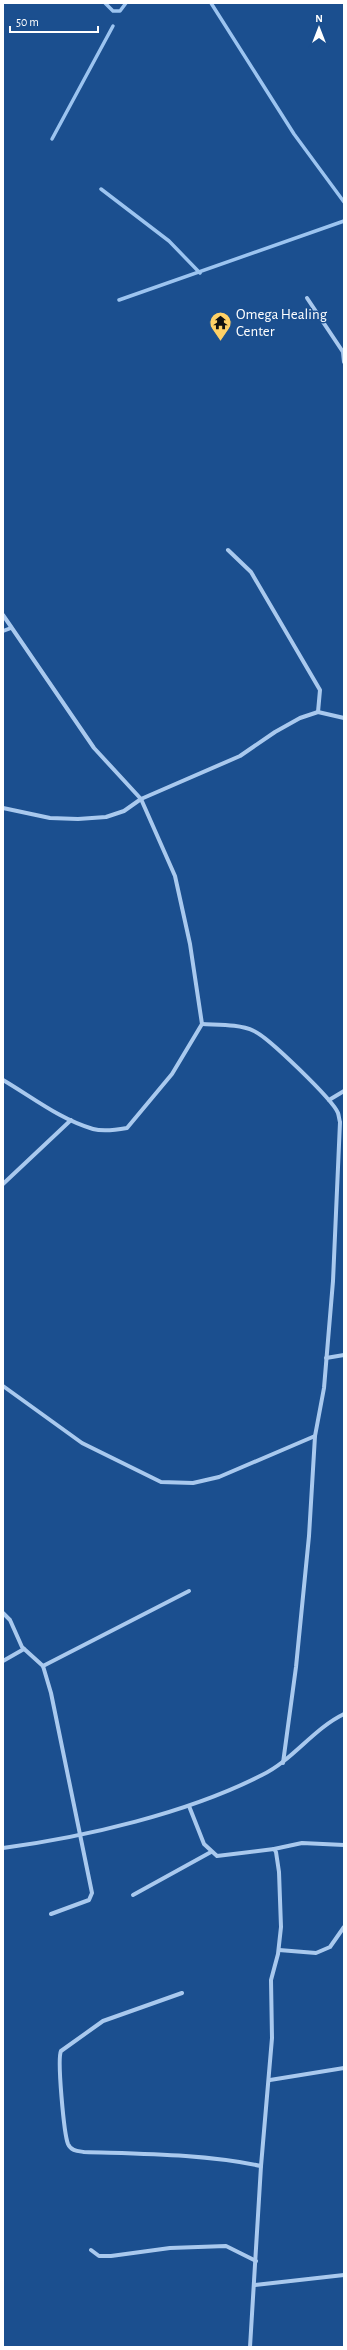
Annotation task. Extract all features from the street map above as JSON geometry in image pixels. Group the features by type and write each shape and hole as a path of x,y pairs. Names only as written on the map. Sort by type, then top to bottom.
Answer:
{"street":[{"path":"307,298 344,352 344,362"},
{"path":"228,550 251,572 320,690 318,712"},
{"path":"3,615 94,748 141,799 176,876 190,944 202,1024 172,1074 127,1128 116,1130 94,1130 71,1120 3,1080"},
{"path":"3,631 11,628"},
{"path":"3,808 50,818 78,819 106,816 124,811 141,799 240,756 275,732 300,718 318,712 344,718"},
{"path":"202,1024 240,1027 255,1031 269,1040 329,1100 338,1113 340,1139 333,1281 324,1388 315,1436 309,1536 296,1667 283,1763"},
{"path":"329,1100 344,1091"},
{"path":"3,1184 71,1120"},
{"path":"326,1358 344,1355"},
{"path":"3,1386 82,1443 161,1482 193,1483 219,1477 315,1436"},
{"path":"43,1666 189,1591"},
{"path":"3,1613 10,1620 24,1649 43,1666 51,1693 92,1897 89,1900 51,1914"},
{"path":"3,1661 24,1649"},
{"path":"3,1848 79,1835 189,1806 262,1775 283,1763 334,1719 344,1714"},
{"path":"189,1806 204,1844 217,1856 274,1849 302,1843 344,1845"},
{"path":"250,2347 255,2285 261,2166 270,2080 272,2038 271,1980 278,1950 281,1927 279,1872 274,1849"},
{"path":"133,1895 211,1852"},
{"path":"278,1950 316,1953 330,1947 344,1927"},
{"path":"182,1993 103,2021 61,2051 65,2128 69,2146 74,2150 84,2152 161,2154 238,2161 261,2166"},
{"path":"270,2080 344,2068"},
{"path":"91,2250 99,2256 111,2256 170,2248 226,2246 256,2262"},
{"path":"255,2285 344,2275"}],"waterway":[{"path":"105,3 113,11 120,11 126,3"},
{"path":"211,3 294,134 344,202"},
{"path":"52,139 113,26"},
{"path":"101,189 169,241 200,273"},
{"path":"119,300 344,221"}],"place":[{"name":"Omega Healing Center","path":"220,342"}]}
